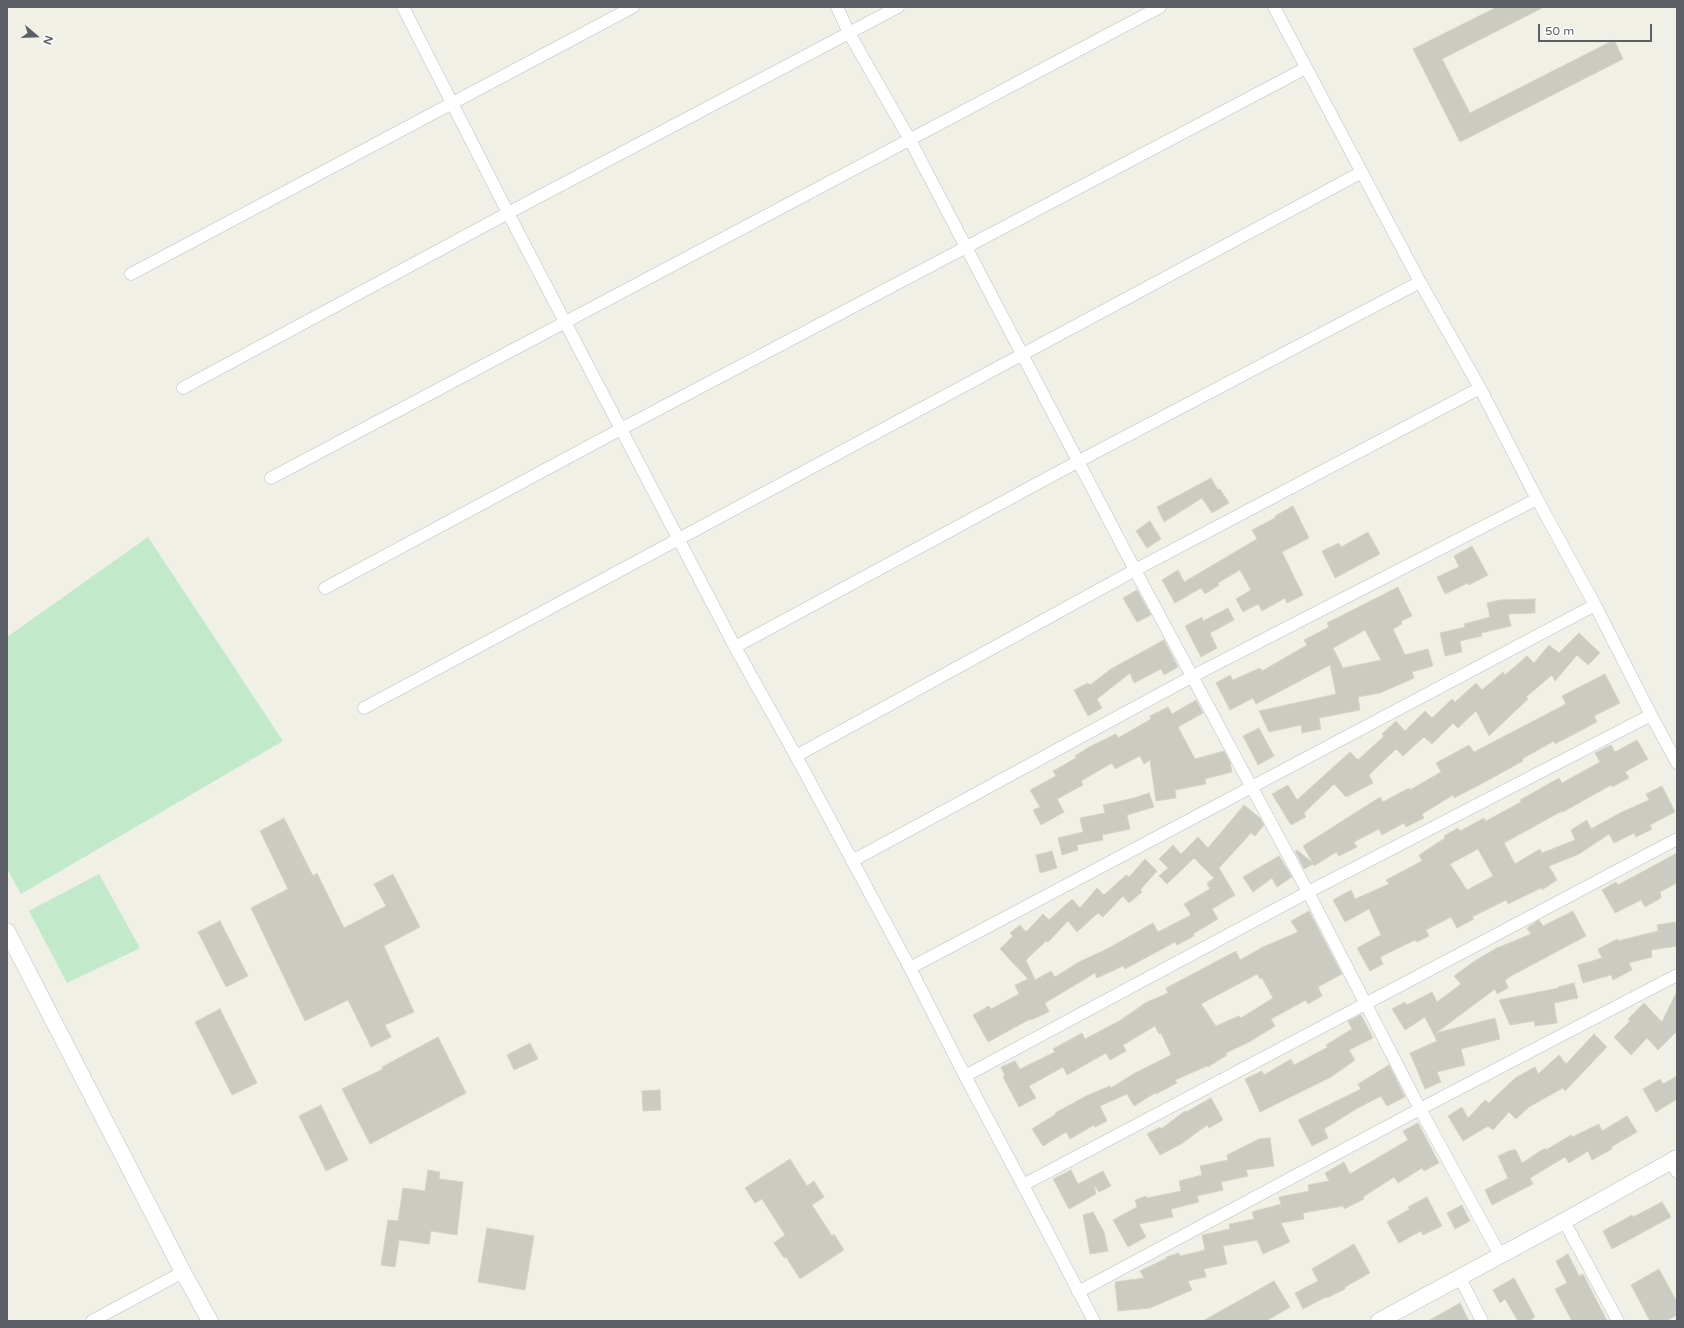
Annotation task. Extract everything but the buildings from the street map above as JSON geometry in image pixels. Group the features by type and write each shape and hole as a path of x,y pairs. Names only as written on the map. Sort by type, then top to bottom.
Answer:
{"street":[{"path":"403,7 508,213 735,648 796,756 910,968 1094,1321"},
{"path":"131,274 633,7"},
{"path":"837,7 849,33 910,140 1135,570 1308,892 1420,1109 1500,1255"},
{"path":"183,388 508,213 898,7"},
{"path":"271,478 1160,7"},
{"path":"1274,7 1420,282 1480,388 1537,499 1596,605 1651,715 1677,763"},
{"path":"325,588 621,429 1306,68"},
{"path":"364,708 1362,172"},
{"path":"735,648 1078,461 1420,282"},
{"path":"796,756 1135,570 1480,388"},
{"path":"852,861 1192,676 1537,499"},
{"path":"910,968 1596,605"},
{"path":"965,1076 1308,892 1651,715"},
{"path":"1024,1185 1677,839"},
{"path":"7,931 182,1272 210,1321"},
{"path":"1078,1292 1420,1109 1677,975"},
{"path":"1379,1321 1564,1221 1675,1164"},
{"path":"1564,1221 1618,1321"},
{"path":"92,1321 182,1272"},
{"path":"1460,1278 1482,1321"}],"green space":[{"path":"148,537 283,741 21,894 7,869 7,637"},
{"path":"99,874 140,948 67,983 29,911"}]}
